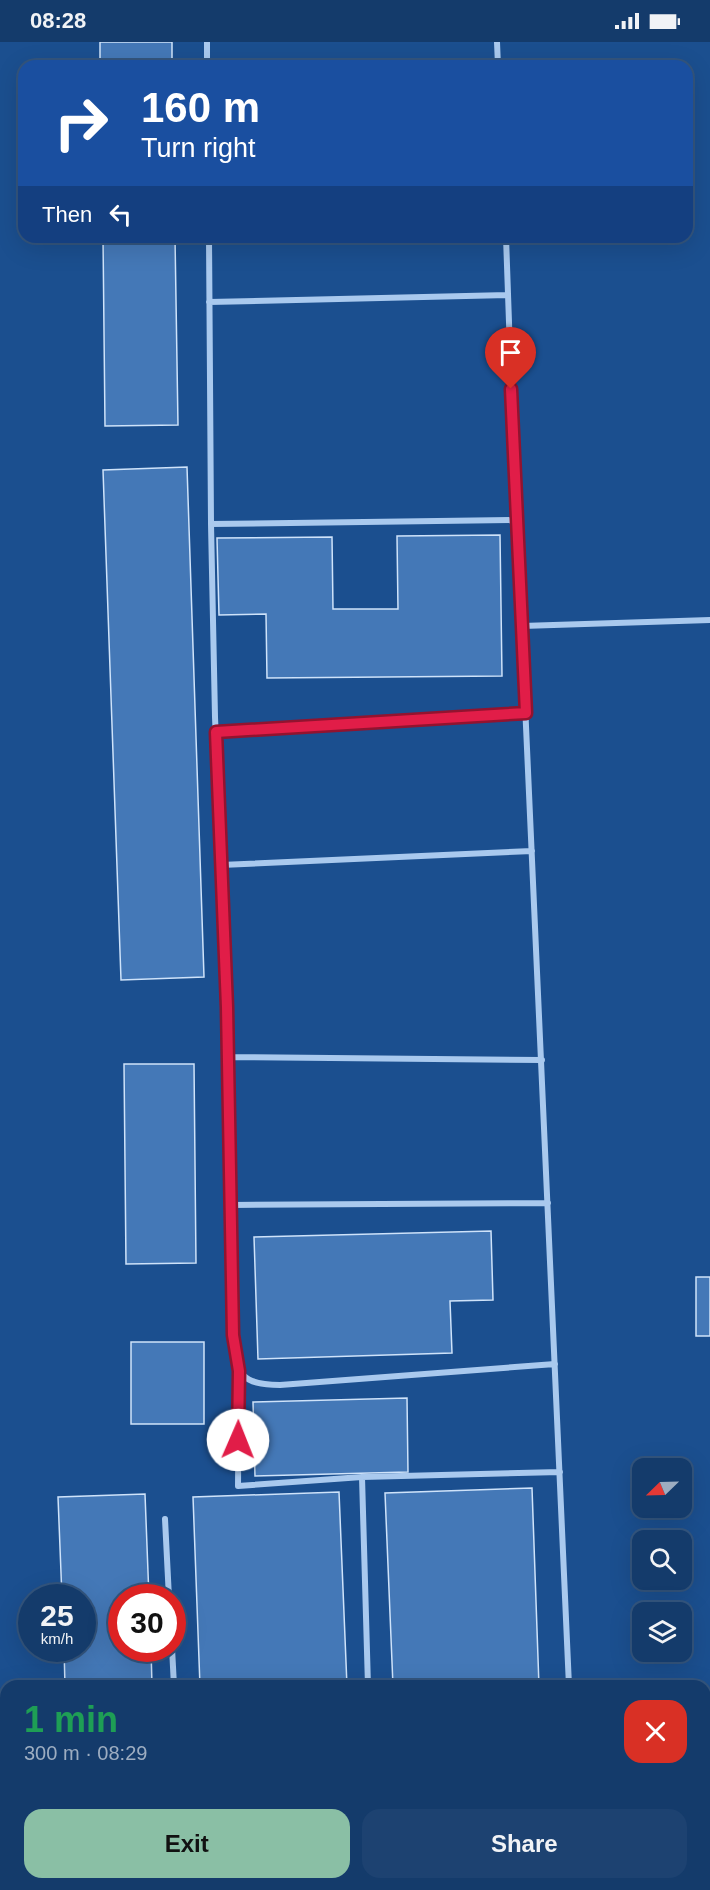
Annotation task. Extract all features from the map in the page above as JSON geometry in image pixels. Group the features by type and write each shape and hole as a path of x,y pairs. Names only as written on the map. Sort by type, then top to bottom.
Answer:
{"street":[{"path":"207,42 207,60"},
{"path":"497,42 498,60"},
{"path":"209,243 211,524 228,1057 233,1335 239,1371 238,1486 362,1477 560,1472"},
{"path":"506,243 569,1680"},
{"path":"209,302 508,296"},
{"path":"211,524 518,520"},
{"path":"522,626 710,620"},
{"path":"216,732 526,713"},
{"path":"221,865 532,851"},
{"path":"228,1057 542,1060"},
{"path":"231,1205 548,1203"},
{"path":"239,1371 248,1380 260,1384 280,1385 555,1364"},
{"path":"362,1477 368,1680"},
{"path":"165,1519 169,1584"},
{"path":"173,1662 174,1680"}],"building":[{"path":"100,42 172,42 172,60 100,60"},
{"path":"103,243 175,243 178,425 105,426"},
{"path":"187,467 204,977 121,980 103,470"},
{"path":"500,535 502,676 267,678 266,614 219,615 217,538 332,537 333,609 398,609 397,536"},
{"path":"124,1064 194,1064 196,1263 126,1264"},
{"path":"491,1231 493,1300 450,1301 452,1353 258,1359 254,1237"},
{"path":"696,1277 710,1277 710,1336 696,1336"},
{"path":"131,1342 204,1342 204,1424 131,1424"},
{"path":"407,1398 408,1472 255,1476 253,1402"},
{"path":"532,1488 539,1680 393,1680 385,1493"},
{"path":"339,1492 347,1680 200,1680 193,1497"},
{"path":"145,1494 148,1584 108,1584 108,1662 151,1662 152,1680 65,1680 64,1662 96,1662 96,1584 61,1584 58,1497"}],"route":[{"path":"238,1440 239,1371 233,1335 227,1007 216,732 526,713 511,389"}]}
